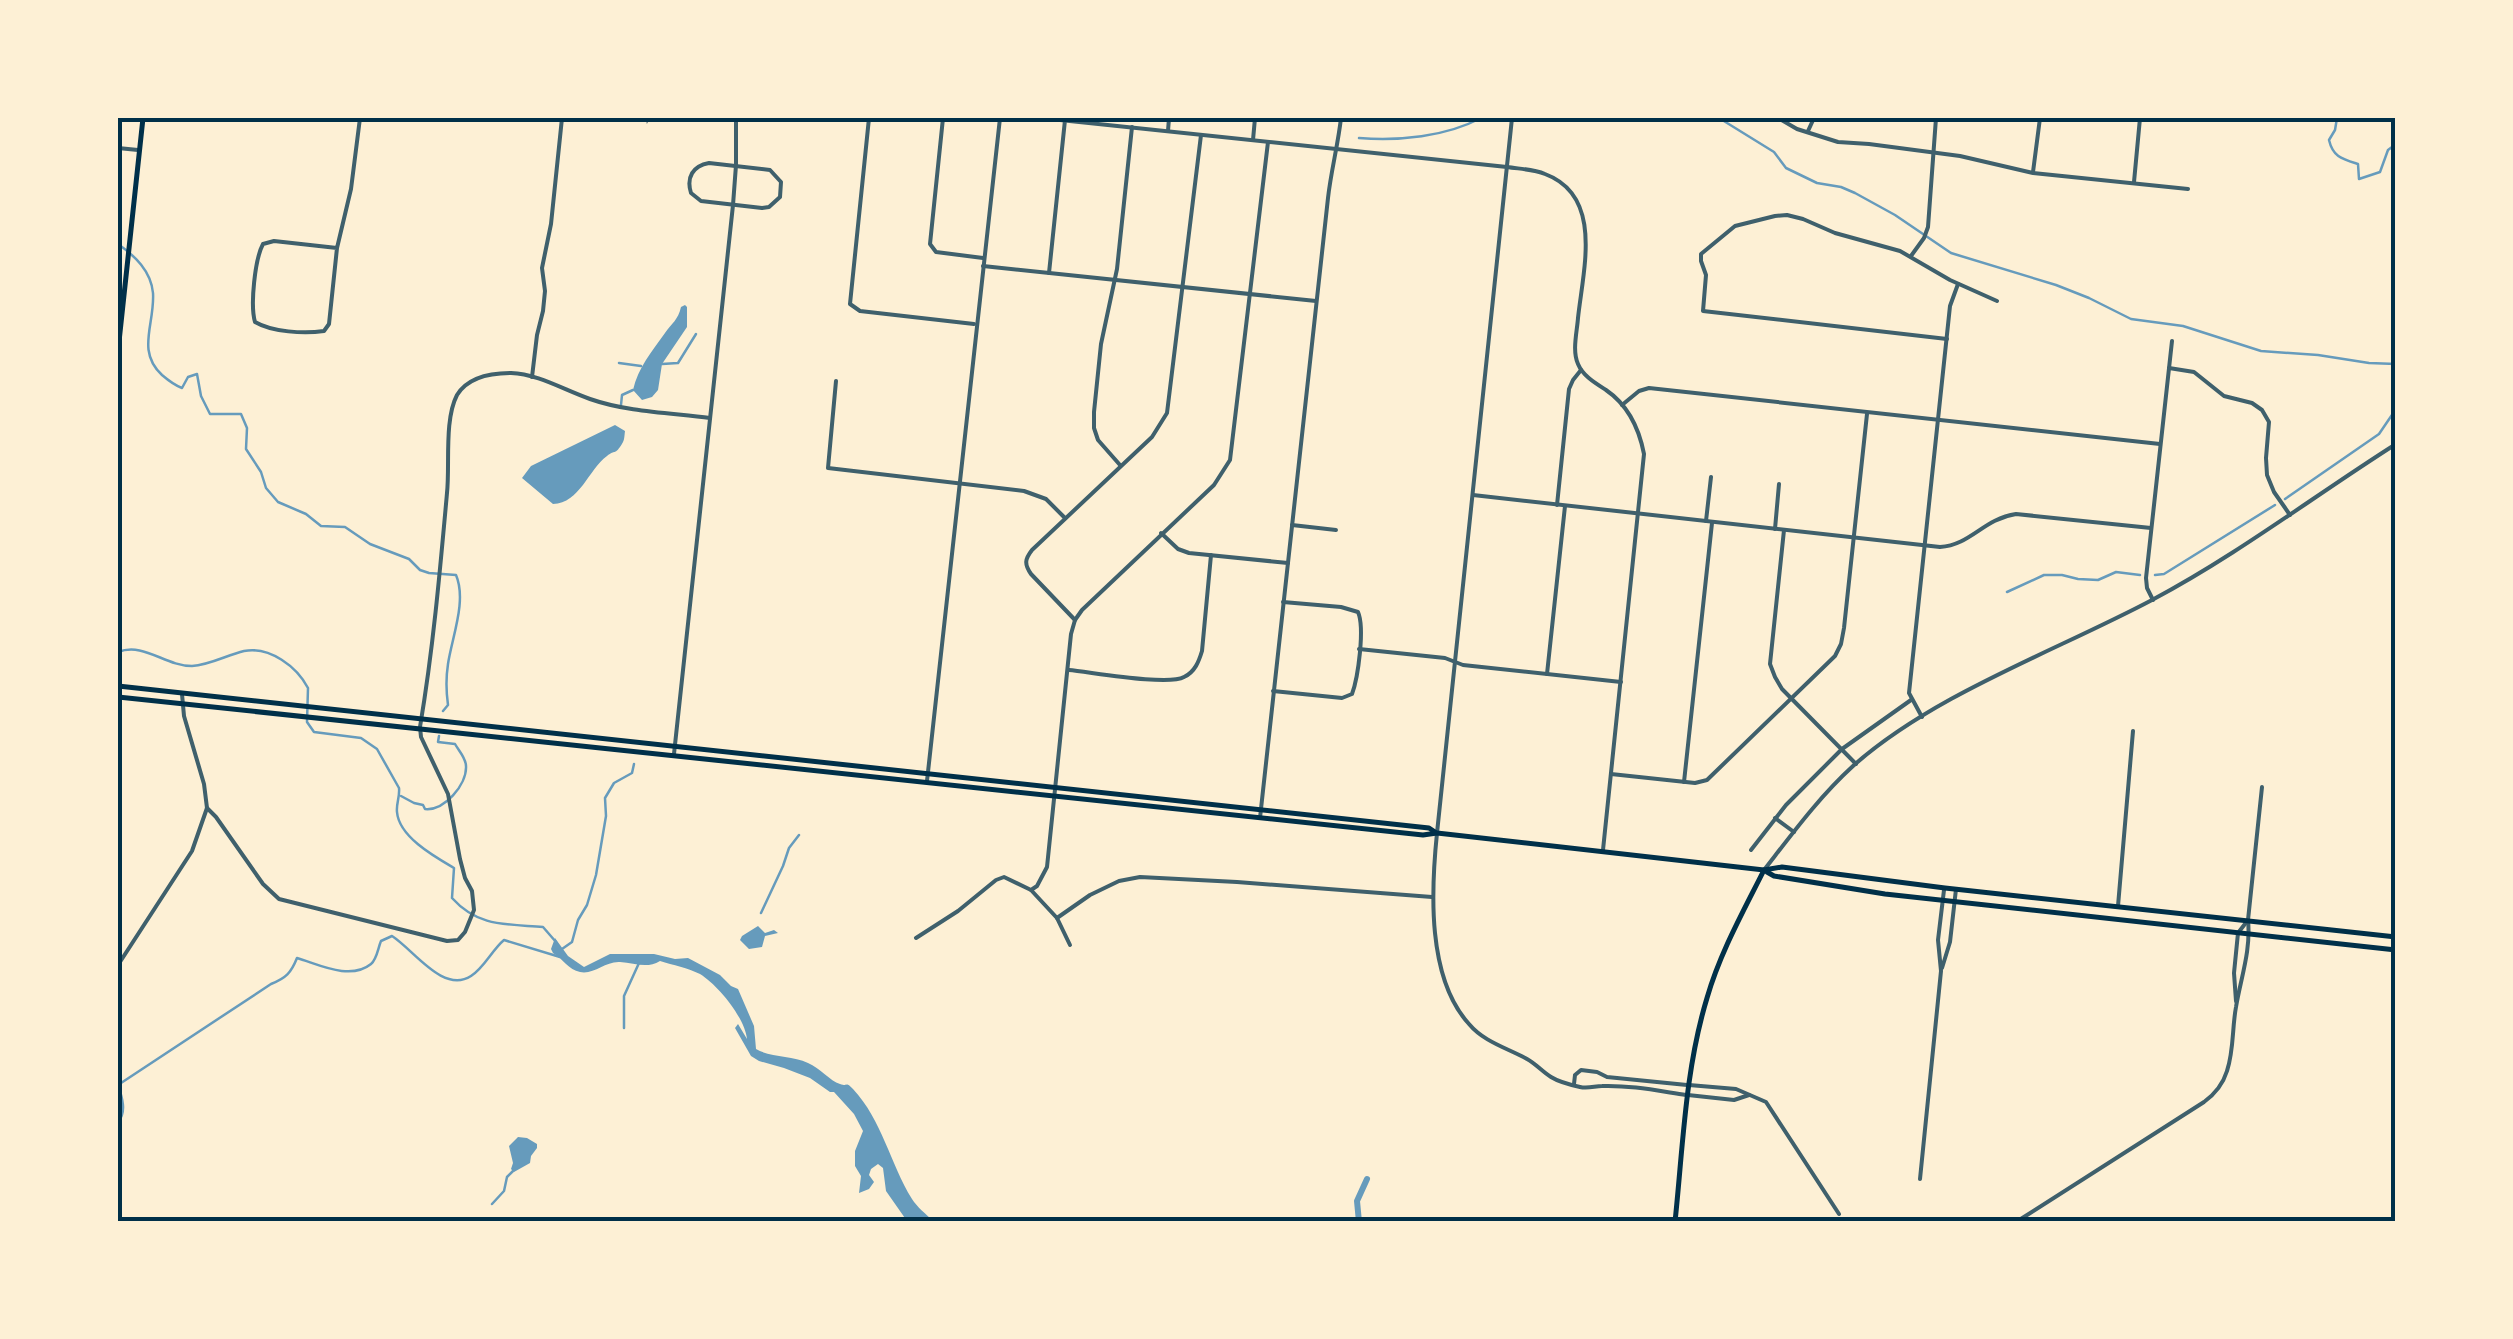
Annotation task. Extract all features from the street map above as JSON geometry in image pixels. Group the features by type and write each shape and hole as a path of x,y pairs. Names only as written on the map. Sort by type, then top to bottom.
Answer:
{"main road":[{"path":"118,351 144,118"},
{"path":"118,686 182,698"},
{"path":"118,696 182,698 1055,796 1260,814"},
{"path":"674,751 928,773 1428,835 1764,870 1782,867 2396,937"},
{"path":"1764,870 1774,876 1872,893 2396,950"},
{"path":"1676,1222 1688,1095 1707,997 1730,936 1764,870"}],"street":[{"path":"337,248 274,241 263,244 252,308 255,322 313,332 326,330 330,324 337,248 351,189 360,118"},
{"path":"532,377 562,118"},
{"path":"674,751 733,205 736,118"},
{"path":"869,118 850,304 856,310 976,324"},
{"path":"943,118 930,244 936,252 983,258"},
{"path":"927,781 1000,118"},
{"path":"1041,118 1536,170 1558,180 1573,194 1582,212 1586,241 1576,358 1589,379 1622,405 1635,423 1644,454 1603,853"},
{"path":"1112,125 1113,118"},
{"path":"1168,131 1170,118"},
{"path":"1253,140 1255,118"},
{"path":"1260,814 1340,118"},
{"path":"1512,118 1432,898 1445,982 1470,1027 1501,1048 1531,1061 1549,1076 1583,1088 1606,1086 1734,1100 1750,1096"},
{"path":"1778,118 1789,126 1838,142 1975,159 2033,173 2188,189"},
{"path":"1807,132 1814,118"},
{"path":"1911,256 1926,233 1936,118"},
{"path":"2033,173 2040,118"},
{"path":"2134,184 2140,118"},
{"path":"1050,274 1065,120"},
{"path":"1120,465 1098,440 1094,428 1101,344 1115,280 1132,127"},
{"path":"1076,620 1031,574 1026,560 1152,437 1167,413 1201,134"},
{"path":"1031,890 1047,867 1071,634 1076,620 1214,485 1230,460 1268,142"},
{"path":"118,148 140,150"},
{"path":"701,164 736,166 770,170 777,175 780,197 770,207 762,208 708,203 695,198 689,179 701,164"},
{"path":"1946,339 1703,311 1706,275 1701,258 1705,249 1735,226 1782,215 1911,256 1958,284 1997,301"},
{"path":"983,266 1316,302"},
{"path":"1922,717 1909,693 1946,339 1950,306 1958,284"},
{"path":"2152,600 2146,584 2172,341"},
{"path":"2169,368 2194,372 2224,396 2252,403 2262,410 2269,422 2267,475 2290,515"},
{"path":"1547,674 1569,389 1581,370"},
{"path":"207,808 263,884 279,899 458,940 474,910 472,891 460,859 448,794 420,737 454,406 462,389 475,379 508,373 532,377 621,407 710,418"},
{"path":"836,381 828,468 1032,492 1046,499 1065,519"},
{"path":"1622,405 1649,388 2160,444"},
{"path":"1611,774 1700,783 1711,778 1831,661 1841,644 1867,412"},
{"path":"1764,870 1836,782 1884,742 1922,717 2152,600 2240,548 2396,444"},
{"path":"1684,782 1710,477"},
{"path":"1775,529 1780,484"},
{"path":"1472,495 1925,546 1960,543 1986,524 2010,515 2151,528"},
{"path":"1292,525 1336,530"},
{"path":"1784,530 1770,664 1792,698 1856,764"},
{"path":"1161,534 1183,551 1288,563"},
{"path":"1068,670 1169,680 1186,676 1198,664 1202,651 1211,555"},
{"path":"1274,691 1334,698 1350,696 1362,624 1358,612 1341,607 1283,602"},
{"path":"1359,649 1621,682"},
{"path":"118,965 192,851 207,808 182,698"},
{"path":"1751,850 1775,818 1842,749 1912,700"},
{"path":"2118,906 2134,732"},
{"path":"2016,1222 2211,1096 2220,1085 2229,1066 2236,1006 2245,973 2262,787"},
{"path":"1775,818 1794,832"},
{"path":"1057,918 1090,896 1140,876 1432,898"},
{"path":"916,938 1004,877 1031,890 1057,918 1070,945"},
{"path":"1920,1179 1941,971 1938,940 1944,888"},
{"path":"1941,971 1950,942 1956,889"},
{"path":"2236,1006 2238,933 2248,920"},
{"path":"1574,1084 1575,1075 1581,1070 1736,1089 1766,1102 1839,1214"}],"lane":[{"path":"647,122 648,118"}],"water":[{"path":"685,305 687,327 662,364 658,390 642,400 633,390 638,374"},
{"path":"615,425 625,431 622,445 600,462 570,498 553,504 522,478 531,466"},
{"path":"758,926 765,933 778,933 765,936 762,947 749,949 740,940"},
{"path":"555,938 568,956 584,967 610,954 654,954 688,958 720,975 738,989 754,1026 756,1049 808,1063 853,1089 879,1128 912,1199 933,1221 907,1221 886,1191 883,1168 878,1164 869,1175 874,1182 859,1193 861,1176 855,1166 855,1151 863,1131 854,1114 834,1092 810,1078 751,1056 735,1028 738,1024 747,1039 736,1012 707,979 660,961 646,965 615,962 580,972 553,953"},
{"path":"518,1137 527,1138 537,1148 530,1163 514,1172 509,1146"}],"waterway":[{"path":"1359,138 1422,136 1452,130 1481,118"},
{"path":"1719,118 1774,152 1786,168 1817,183 1855,193 1951,253 2056,285 2131,319 2183,326 2261,351 2396,364"},
{"path":"2337,118 2329,140 2331,146 2339,156 2358,164 2359,179 2380,172 2388,150 2396,144"},
{"path":"118,244 141,265 152,285 148,347 154,366 182,388 188,377 197,374 210,414 241,414 247,428 246,449 266,488 278,502 306,514 321,526 345,527 370,544 409,559 420,570 456,575 459,607 447,669 448,705 443,711"},
{"path":"662,364 678,363 696,334"},
{"path":"619,363 641,366"},
{"path":"621,405 622,395 633,390"},
{"path":"2285,499 2379,434 2396,409"},
{"path":"2155,575 2164,574 2275,505"},
{"path":"2007,592 2044,575 2098,580 2116,572 2140,575"},
{"path":"118,652 137,650 192,666 254,650 282,660 308,688 307,722 314,732 361,738 377,749 399,788 397,812 404,830 454,868 452,898 482,919 543,927 556,942"},
{"path":"401,796 432,809 447,801 463,781 465,760 455,744 438,742 439,736"},
{"path":"562,949 572,942 596,875 606,816 605,798 614,783 632,773 634,764"},
{"path":"761,913 789,848 799,835"},
{"path":"118,1122 123,1109 118,1085 284,977 297,958 334,970 363,969 371,964 381,941 392,936 429,968 460,980 476,973 504,940 560,957"},
{"path":"624,1028 624,996 639,963"},
{"path":"492,1204 504,1191 507,1177 513,1171"},
{"path":"1359,1222 1357,1201 1367,1179"}]}
